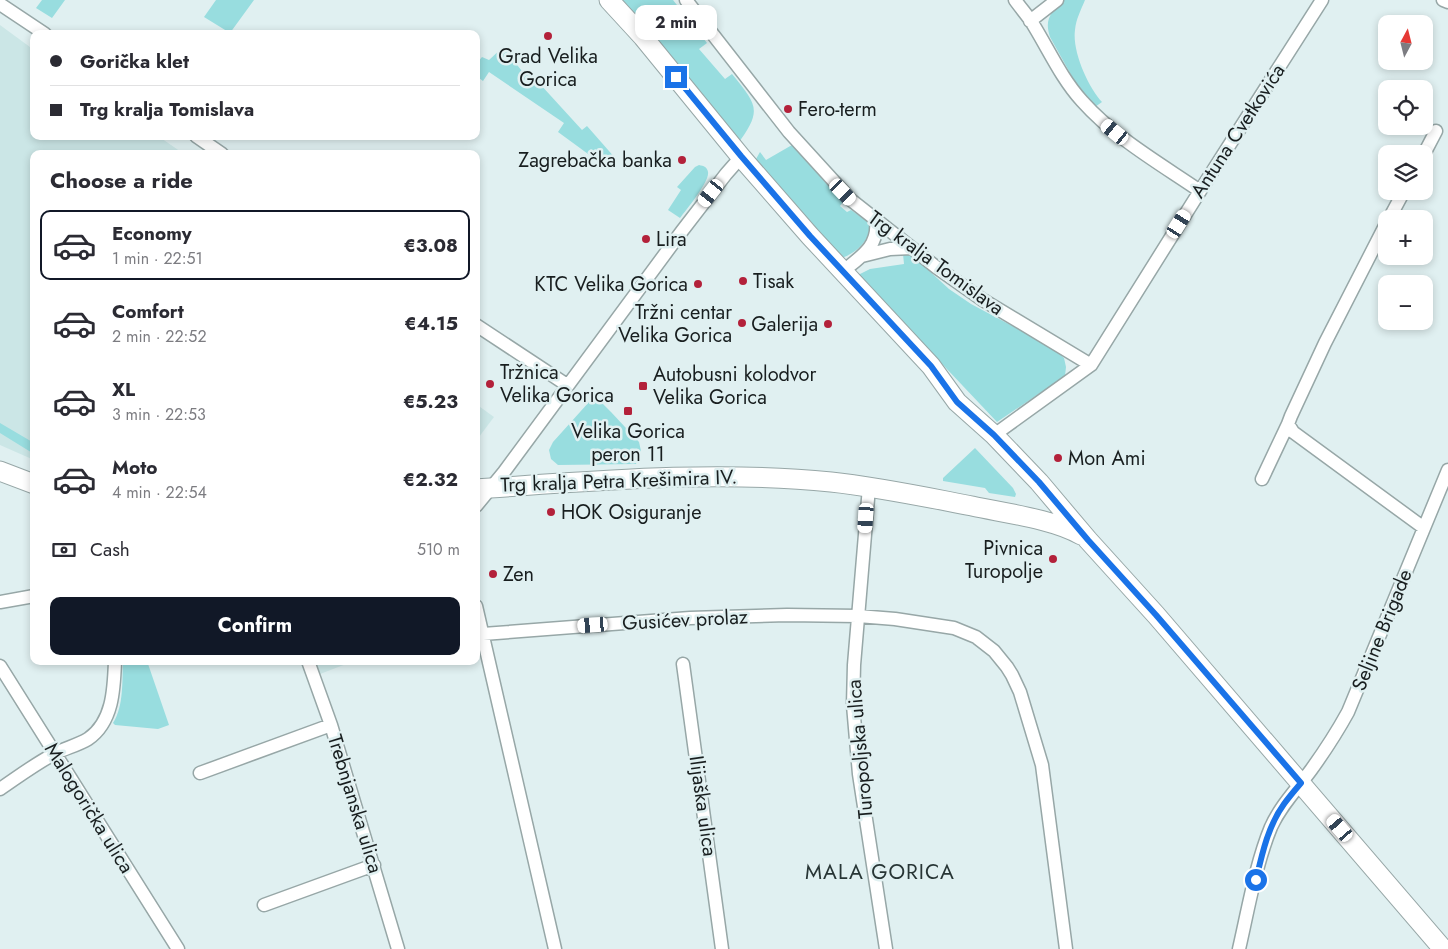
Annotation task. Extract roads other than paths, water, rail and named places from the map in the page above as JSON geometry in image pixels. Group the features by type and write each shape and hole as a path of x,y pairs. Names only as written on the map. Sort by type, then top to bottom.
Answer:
{"main road":[{"path":"609,0 643,37 741,156 842,272 931,366 957,402 994,435 1044,487 1444,949"},
{"path":"0,471 30,482"},
{"name":"Trg kralja Petra Krešimira IV.","path":"484,489 630,479 717,477 830,482 868,487 1023,516 1063,527 1088,540"},
{"path":"1023,516 1036,512 1040,508 1044,499 1044,487"}],"street":[{"name":"Trg kralja Tomislava","path":"686,0 788,132 851,200 911,248 983,300 1091,365"},
{"path":"1015,0 1070,85 1090,110 1126,141 1200,191"},
{"path":"1030,21 1056,0"},
{"name":"Antuna Cvetkovića","path":"994,435 1091,365 1322,0"},
{"path":"1443,0 1448,2"},
{"path":"0,4 39,30"},
{"path":"1429,145 1436,131"},
{"path":"202,140 216,150"},
{"name":"Trg kralja Petra Krešimira IV.","path":"484,489 567,385 682,231 741,156"},
{"path":"842,272 872,245 877,229 876,221"},
{"path":"1262,479 1324,342 1378,239"},
{"path":"860,257 890,249 911,248"},
{"path":"480,328 567,385"},
{"path":"1288,424 1293,432 1424,528"},
{"name":"Seljine Brigade","path":"1240,949 1260,863 1272,826 1283,805 1310,772 1334,737 1348,712 1448,470"},
{"name":"Turopoljska ulica","path":"868,487 854,665 853,705 875,885 886,949"},
{"path":"0,602 30,597"},
{"name":"Gusićev prolaz","path":"482,634 690,618 787,615 858,616 895,619 954,628 976,637 986,644 1007,667 1020,692 1042,765 1066,949"},
{"path":"480,625 555,949"},
{"name":"Ilijaška ulica","path":"683,664 722,949"},
{"path":"0,789 55,753 86,740 97,732 109,709 113,695 116,665"},
{"name":"Trebnjanska ulica","path":"309,665 331,725 398,949"},
{"name":"Malogorička ulica","path":"0,666 178,949"},
{"path":"200,773 331,725"},
{"path":"264,905 374,865"}],"place":[{"name":"Grad Velika Gorica","path":"548,36"},
{"name":"Fero-term","path":"788,109"},
{"name":"Zagrebačka banka","path":"682,160"},
{"name":"Lira","path":"646,239"},
{"name":"Tisak","path":"743,281"},
{"name":"KTC Velika Gorica","path":"698,284"},
{"name":"Tržni centar Velika Gorica","path":"742,323"},
{"name":"Galerija","path":"828,324"},
{"name":"Tržnica Velika Gorica","path":"490,384"},
{"name":"Autobusni kolodvor Velika Gorica","path":"643,386"},
{"name":"Velika Gorica peron 11","path":"628,411"},
{"name":"Mon Ami","path":"1058,458"},
{"name":"HOK Osiguranje","path":"551,512"},
{"name":"Pivnica Turopolje","path":"1053,559"},
{"name":"Zen","path":"493,574"}],"district":[{"name":"MALA GORICA","path":"880,872"}]}
